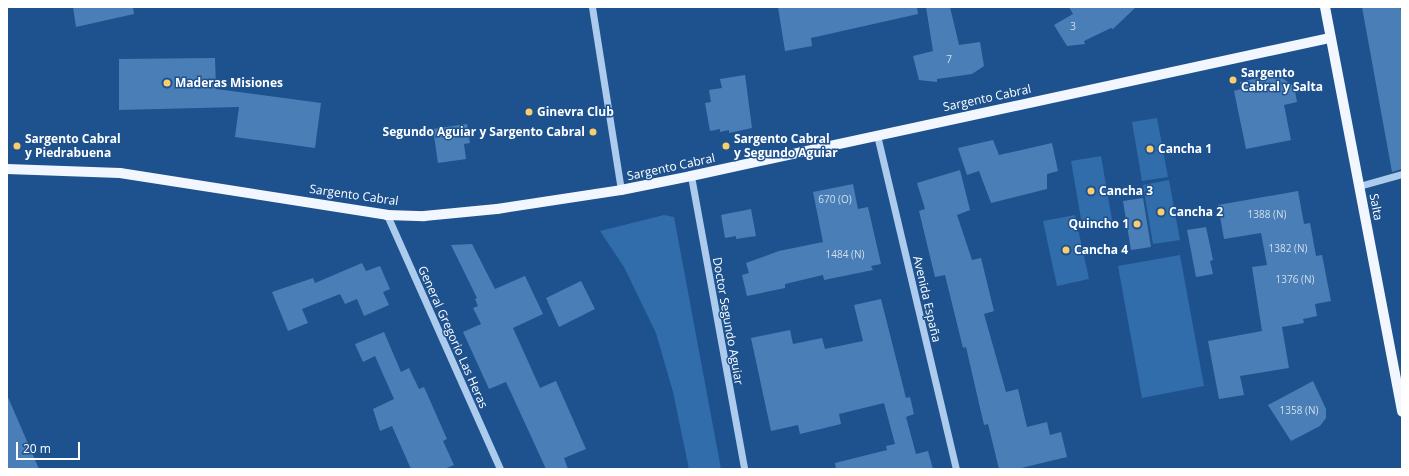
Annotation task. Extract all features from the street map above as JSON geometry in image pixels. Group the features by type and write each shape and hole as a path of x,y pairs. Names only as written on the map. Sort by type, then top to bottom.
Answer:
{"main road":[{"name":"Salta","path":"1325,7 1402,412"},
{"name":"Sargento Cabral","path":"7,169 120,173 387,215 424,216 497,209 621,190 691,176 1330,38"}],"street":[{"path":"592,7 621,190"},
{"name":"Avenida España","path":"877,135 956,469"},
{"path":"1359,186 1402,174"},
{"name":"Doctor Segundo Aguiar","path":"691,176 744,469"},
{"name":"General Gregorio Las Heras","path":"387,215 500,469"}],"shaded area":[{"name":"Cancha 1","path":"1157,118 1168,177 1142,181 1132,122"},
{"name":"Cancha 3","path":"1101,156 1112,220 1082,225 1071,161"},
{"name":"Cancha 2","path":"1169,180 1180,240 1153,244 1143,185"},
{"path":"664,215 674,217 721,469 689,469 673,392 656,333 624,267 600,231"},
{"name":"Cancha 4","path":"1075,215 1089,279 1057,286 1043,221"},
{"path":"1180,255 1204,386 1142,398 1118,266"}],"building":[{"path":"73,7 133,7 134,14 76,27"},
{"path":"778,7 917,7 918,14 811,38 812,46 785,51"},
{"path":"926,7 950,7 959,45 980,42 984,66 972,74 937,79 937,82 919,80 913,56 933,51"},
{"path":"1069,7 1136,7 1113,29 1111,28 1084,41 1085,44 1067,46 1054,25 1073,14"},
{"path":"1362,7 1400,7 1402,14 1402,169 1392,172"},
{"path":"215,58 216,89 321,103 315,148 235,137 239,107 119,110 119,59"},
{"path":"1276,74 1294,86 1297,102 1284,105 1291,140 1246,149 1234,91 1241,89 1240,82"},
{"path":"745,75 752,128 729,133 729,130 720,132 720,129 710,131 705,103 711,102 709,90 722,88 720,79"},
{"path":"467,124 470,143 464,144 466,159 438,163 433,129"},
{"path":"993,140 999,155 1052,143 1058,171 1047,174 1047,189 991,203 979,171 967,175 958,148"},
{"path":"960,170 970,210 957,215 972,260 981,258 994,311 984,314 1006,392 1018,389 1027,427 1047,422 1050,435 1061,432 1067,457 1017,469 999,469 988,424 984,425 966,347 963,348 945,275 935,277 919,211 925,209 917,183"},
{"path":"853,184 858,209 868,207 881,264 871,266 873,270 824,280 823,275 785,284 785,288 747,296 742,275 749,273 746,263 779,251 823,242 813,192"},
{"path":"1298,191 1304,224 1310,223 1316,256 1322,255 1331,301 1315,304 1317,316 1303,319 1304,323 1282,327 1289,368 1240,376 1244,395 1219,399 1208,341 1262,331 1252,267 1267,265 1261,233 1224,239 1218,205"},
{"name":"Quincho 1","path":"1143,198 1151,247 1131,250 1123,201"},
{"path":"751,209 756,236 736,239 736,236 725,238 721,215"},
{"path":"1206,227 1213,260 1210,261 1213,274 1196,277 1187,230"},
{"path":"472,244 495,289 525,276 543,314 513,328 540,388 556,381 586,449 564,458 568,469 546,469 506,382 489,389 463,332 481,324 473,308 478,306 475,299 477,298 451,245"},
{"path":"362,263 366,271 380,266 390,289 383,292 389,305 364,316 357,299 345,304 340,294 302,309 308,323 288,331 272,292 313,278 315,283"},
{"path":"581,281 595,309 559,327 546,298"},
{"path":"881,299 906,398 910,397 914,414 906,417 916,454 928,451 933,469 836,469 835,463 887,450 886,446 895,444 884,403 839,414 841,424 800,434 798,425 771,431 751,338 790,330 793,344 822,338 825,349 863,341 854,305"},
{"path":"384,332 401,372 409,368 419,389 424,387 447,439 443,441 454,465 444,469 411,469 392,426 380,431 373,409 394,399 375,356 363,362 355,344"},
{"path":"1313,381 1326,409 1326,418 1320,426 1291,441 1268,405"},
{"path":"7,395 39,469 7,469"}],"place":[{"name":"Sargento Cabral y Salta","path":"1233,80"},
{"name":"Maderas Misiones","path":"167,83"},
{"name":"Ginevra Club","path":"529,112"},
{"name":"Segundo Aguiar y Sargento Cabral","path":"593,132"},
{"name":"Sargento Cabral y Piedrabuena","path":"17,146"},
{"name":"Sargento Cabral y Segundo Aguiar","path":"726,146"},
{"name":"Cancha 1","path":"1150,149"},
{"name":"Cancha 3","path":"1091,191"},
{"name":"Cancha 2","path":"1161,212"},
{"name":"Quincho 1","path":"1137,224"},
{"name":"Cancha 4","path":"1066,250"}]}
